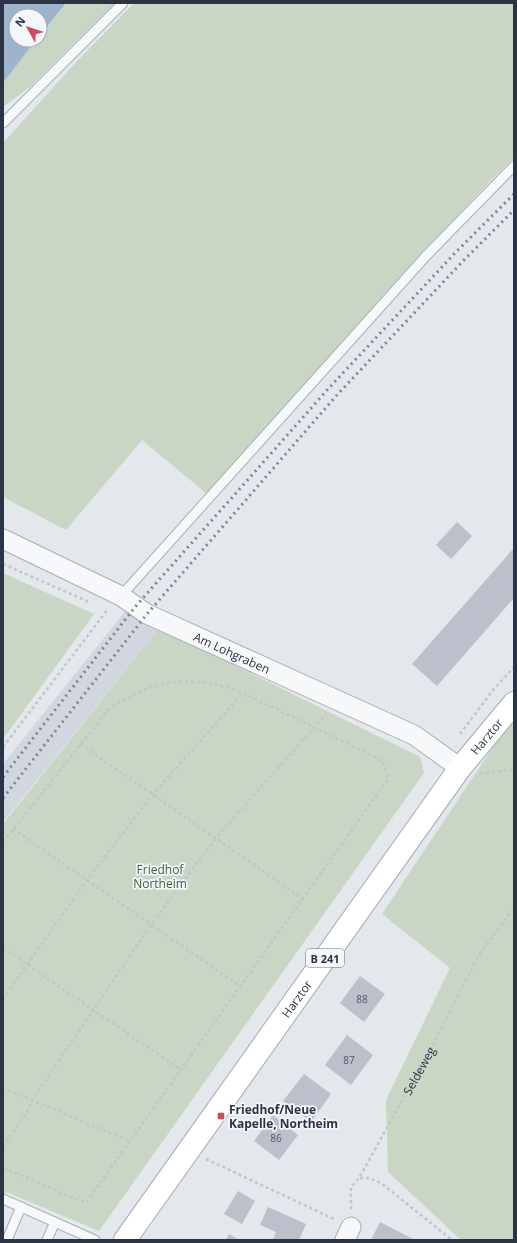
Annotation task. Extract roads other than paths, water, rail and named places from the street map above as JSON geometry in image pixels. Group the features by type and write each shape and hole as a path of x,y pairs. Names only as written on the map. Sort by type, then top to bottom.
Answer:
{"main road":[{"name":"Harztor","path":"125,1240 460,768 514,703"}],"street":[{"name":"Am Lohgraben","path":"3,539 115,602 147,614 414,735 460,768"}],"lane":[{"path":"3,123 122,3"},
{"path":"115,602 426,256 514,166"},
{"path":"3,1199 95,1240"},
{"path":"7,1240 21,1207"},
{"path":"47,1240 55,1222"}],"water":[{"path":"3,3 66,3 48,25 48,8 8,8 8,48 30,48 3,83"}],"railway":[{"path":"3,777 135,607 329,388 456,252 514,194"},
{"path":"3,798 147,614 336,396 464,260 514,210"}],"place":[{"name":"Friedhof/Neue Kapelle, Northeim","path":"221,1116"}],"park label":[{"name":"Friedhof Northeim","path":"160,876"}]}
